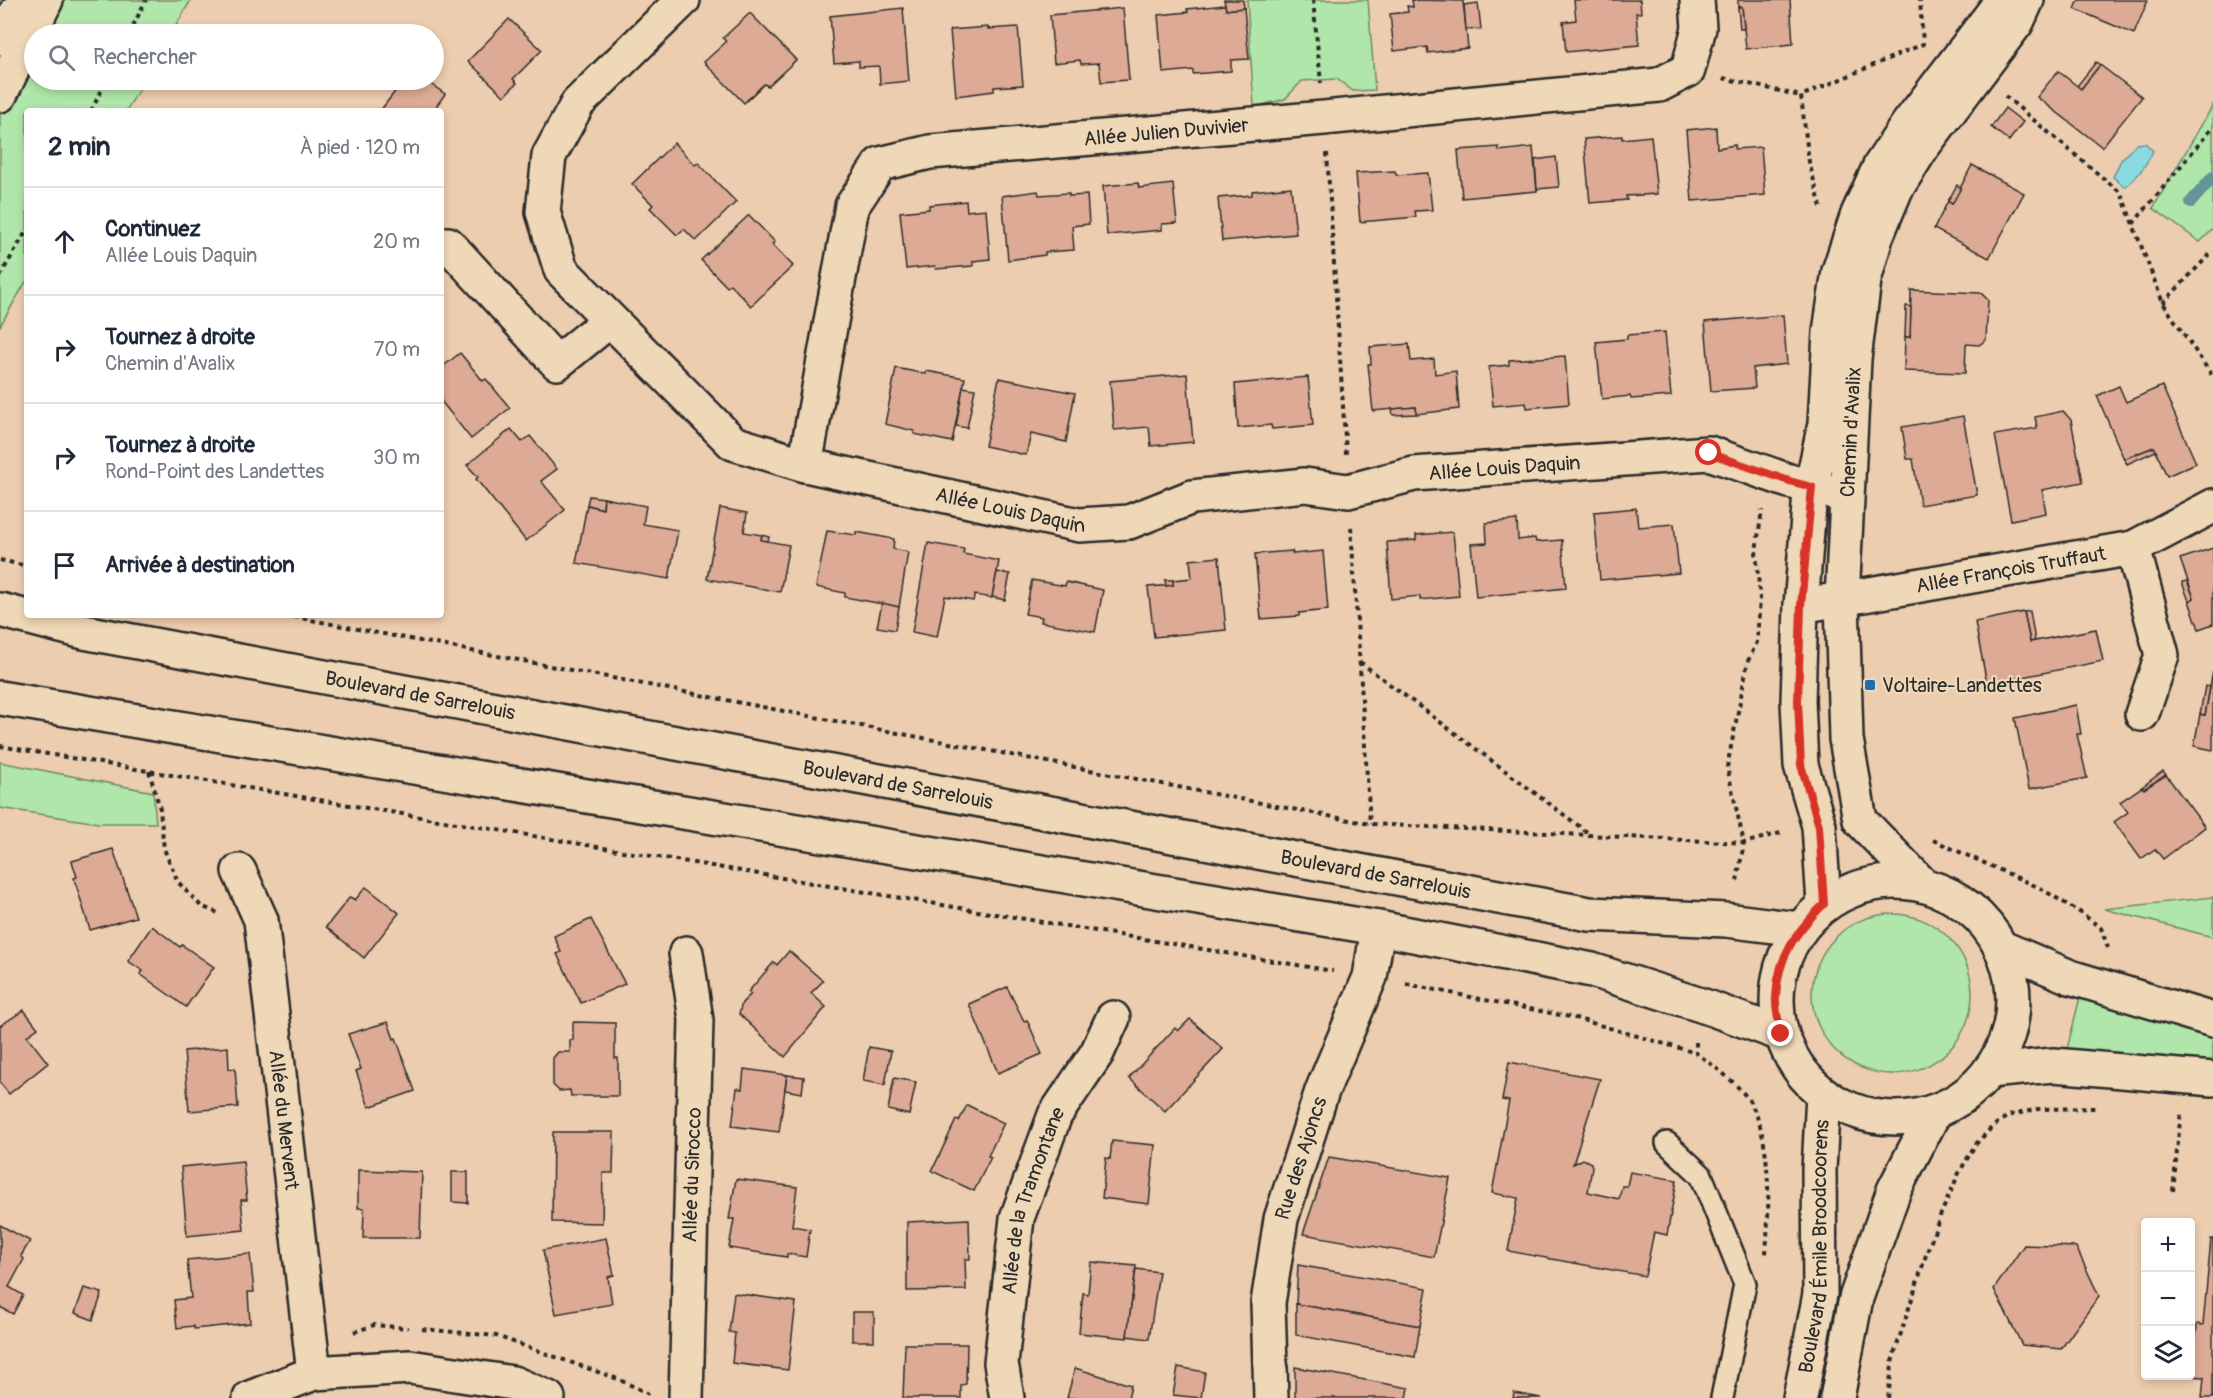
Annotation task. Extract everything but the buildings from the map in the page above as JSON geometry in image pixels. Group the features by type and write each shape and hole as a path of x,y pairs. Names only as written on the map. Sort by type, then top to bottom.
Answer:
{"street":[{"path":"0,38 25,0"},
{"path":"34,24 46,0"},
{"name":"Allée Louis Daquin","path":"683,0 578,103 549,156 543,212 561,270 733,443 805,465 1079,525 1129,522 1192,497 1305,485 1348,491 1414,474 1709,453 1846,496"},
{"path":"1688,70 1699,28 1696,0"},
{"name":"Chemin d'Avalix","path":"1824,904 1819,826 1801,765 1798,701 1801,606 1812,487 1825,424 1830,332 1839,271 1858,214 1880,166 1908,124 1995,10 2000,0"},
{"name":"Chemin d'Avalix","path":"1923,885 1860,820 1846,739 1842,599 1854,359 1863,280 1876,237 1896,189 1923,146 2017,22 2027,0"},
{"path":"0,95 24,45"},
{"name":"Allée Julien Duvivier","path":"805,465 852,206 880,164 930,152 1324,118 1659,85 1688,70"},
{"path":"448,244 556,363 610,320"},
{"name":"Allée François Truffaut","path":"1801,606 2133,548 2213,506"},
{"path":"2133,548 2162,655 2142,714"},
{"name":"Boulevard de Sarrelouis","path":"0,610 24,616"},
{"name":"Boulevard de Sarrelouis","path":"31,618 84,632 1589,914 1726,920 1799,929"},
{"path":"0,698 1378,928 1592,970 1707,1007 1781,1034"},
{"name":"Allée du Mervent","path":"239,871 261,920 314,1373"},
{"path":"1889,881 1923,885 1954,898 1981,919 2001,947 2011,978 2013,1010 2005,1043 1989,1071 1965,1095 1935,1111 1897,1118 1858,1112 1823,1094 1797,1067 1781,1034 1776,998 1782,962 1799,929 1824,904 1855,888 1889,881"},
{"name":"Rue des Ajoncs","path":"1271,1398 1268,1303 1281,1219 1322,1091 1370,977 1378,928"},
{"path":"2001,947 2070,977 2213,1020"},
{"name":"Allée du Sirocco","path":"686,953 696,1020 686,1398"},
{"name":"Allée de la Tramontane","path":"1007,1398 1001,1362 1017,1218 1055,1115 1097,1053 1113,1018"},
{"path":"1989,1071 2054,1065 2213,1079"},
{"name":"Boulevard Émile Broodcoorens","path":"1800,1398 1820,1294 1819,1170 1823,1094"},
{"name":"Boulevard Émile Broodcoorens","path":"1837,1398 1856,1298 1894,1190 1935,1111"},
{"path":"250,1398 314,1373 410,1367 513,1383 548,1398"}],"lane":[{"path":"1667,1143 1701,1175 1745,1284 1722,1398"}],"path":[{"path":"134,24 146,0"},
{"path":"1313,0 1324,118 1370,824"},
{"path":"1688,70 1801,96 1923,44 1920,0"},
{"path":"1978,73 2121,193 2163,303 2213,377"},
{"path":"93,108 102,90"},
{"path":"1801,96 1809,162 1824,217"},
{"path":"2133,224 2213,127"},
{"path":"0,276 24,235"},
{"path":"2163,303 2213,251"},
{"path":"1737,881 1744,843 1727,767 1748,661 1757,642 1760,598 1756,551 1770,474"},
{"path":"0,560 24,565"},
{"path":"301,618 1370,824 1744,843 1791,831"},
{"path":"1360,662 1591,835"},
{"path":"0,746 1370,977 1575,1018 1696,1053 1730,1077 1749,1101 1761,1132 1767,1168 1766,1261"},
{"path":"149,771 160,809 164,849 178,882 201,906 237,921 261,920"},
{"path":"1927,838 2040,888 2081,913"},
{"path":"1696,1037 1696,1053"},
{"path":"2173,1191 2181,1107"},
{"path":"1888,1398 1893,1358 1902,1327 1940,1216 1959,1173 1975,1145 1992,1128 2008,1116 2038,1109"}],"green space":[{"path":"0,0 191,0 177,24 24,24 24,90 139,90 128,108 24,108 24,285 0,326"},
{"path":"1247,0 1368,0 1375,90 1353,91 1337,79 1302,81 1285,99 1254,107"},
{"path":"2213,105 2213,229 2200,242 2153,208"},
{"path":"0,762 153,792 156,823 98,823 0,808"},
{"path":"2213,897 2213,937 2104,909"},
{"path":"1892,914 1908,915 1923,920 1937,927 1949,937 1959,949 1966,963 1971,978 1971,1010 1966,1025 1959,1039 1949,1051 1937,1061 1923,1068 1908,1073 1892,1074 1876,1073 1861,1068 1847,1061 1835,1051 1825,1039 1818,1025 1813,1010 1812,994 1813,978 1818,963 1825,949 1835,937 1847,927 1861,920 1876,915"},
{"path":"2081,993 2213,1034 2213,1067 2066,1053"}],"water":[{"path":"2145,143 2153,151 2148,162 2125,187 2113,177 2121,160 2136,144"}],"waterway":[{"path":"2191,202 2213,177"}],"place":[{"name":"Voltaire-Landettes","path":"1870,685"}],"route":[{"path":"1709,453 1812,487 1801,606 1798,701 1801,765 1819,826 1824,904 1799,929 1782,962 1776,998 1781,1034"}]}
